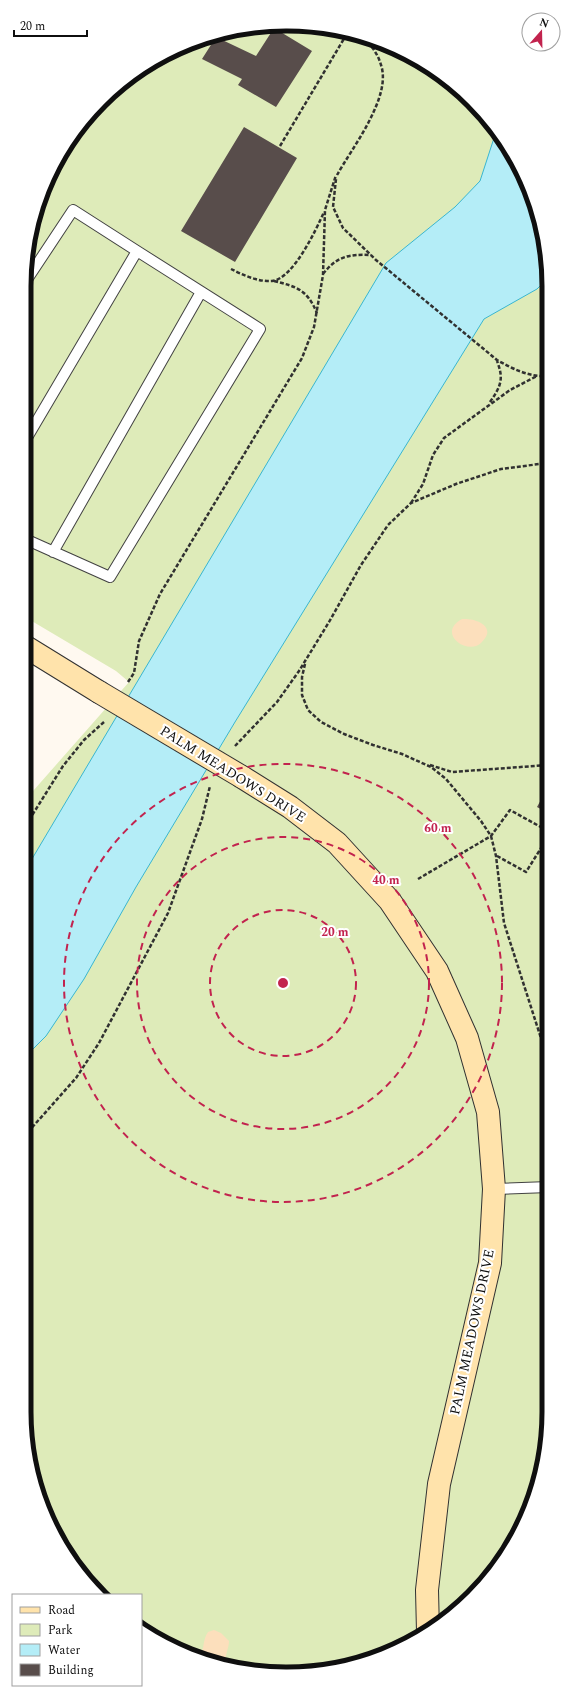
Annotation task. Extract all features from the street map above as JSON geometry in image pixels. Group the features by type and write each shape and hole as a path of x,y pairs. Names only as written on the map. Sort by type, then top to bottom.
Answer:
{"street":[{"name":"PALM MEADOWS DRIVE","path":"31,650 290,807 337,843 390,901 437,971 467,1038 488,1112 494,1189 490,1263 438,1484 427,1590 428,1624"}],"lane":[{"path":"31,543 110,577 260,329 73,210 32,272"},
{"path":"31,431 137,250"},
{"path":"53,552 201,292"},
{"path":"494,1189 542,1187"}],"path":[{"path":"280,146 344,38"},
{"path":"274,281 286,273 309,243 325,210 336,175 374,112 382,87 382,66 372,46"},
{"path":"336,175 333,207 343,228 371,256 497,360 514,370 542,376"},
{"path":"126,686 134,673 139,641 160,594 302,358 314,328 317,313 323,274 325,210"},
{"path":"323,274 331,264 343,258 355,255 371,256"},
{"path":"231,269 259,280 287,284 301,290 311,299 317,313"},
{"path":"489,404 500,386 502,373 497,360"},
{"path":"411,503 423,484 433,455 444,438 510,390 537,376"},
{"path":"305,662 302,677 302,694 308,710 321,722 344,734 402,754 431,767 446,779 481,821 491,836 496,856 504,923 542,1041"},
{"path":"31,816 67,761 84,740 105,721"},
{"path":"418,761 452,772 542,765"},
{"path":"418,879 491,836 510,810 542,828"},
{"path":"496,856 526,872 542,847"}],"green space":[{"path":"286,31 320,33 336,36 369,45 400,57 428,74 455,94 479,118 499,145 516,173 523,189 533,220 540,253 542,286 542,1412 540,1445 537,1461 523,1509 508,1539 479,1580 455,1604 414,1633 384,1648 336,1662 320,1665 286,1667 253,1665 237,1662 189,1648 173,1641 145,1624 142,1622 142,1594 108,1594 94,1580 74,1553 57,1525 50,1509 36,1461 33,1445 31,1412 31,793 129,682 116,671 31,621 31,286 33,253 36,237 45,204 57,173 74,145 94,118 118,94 159,65 189,50 237,36 253,33"}],"sand":[{"path":"462,619 474,620 484,625 487,632 486,637 481,643 468,647 456,641 452,630"},
{"path":"214,1630 221,1633 229,1641 226,1659 202,1652 204,1641 208,1632"}],"water":[{"path":"494,138 516,173 528,204 540,253 542,284 537,289 484,319 235,722 136,887 84,979 46,1036 31,1051 31,861 386,263 455,207 480,181"}],"building":[{"path":"280,31 312,51 276,107 238,85 242,79 202,59 213,42 222,40 256,56 271,32"},
{"path":"244,127 297,158 235,262 181,231"},
{"path":"542,798 542,810 537,807"}]}
